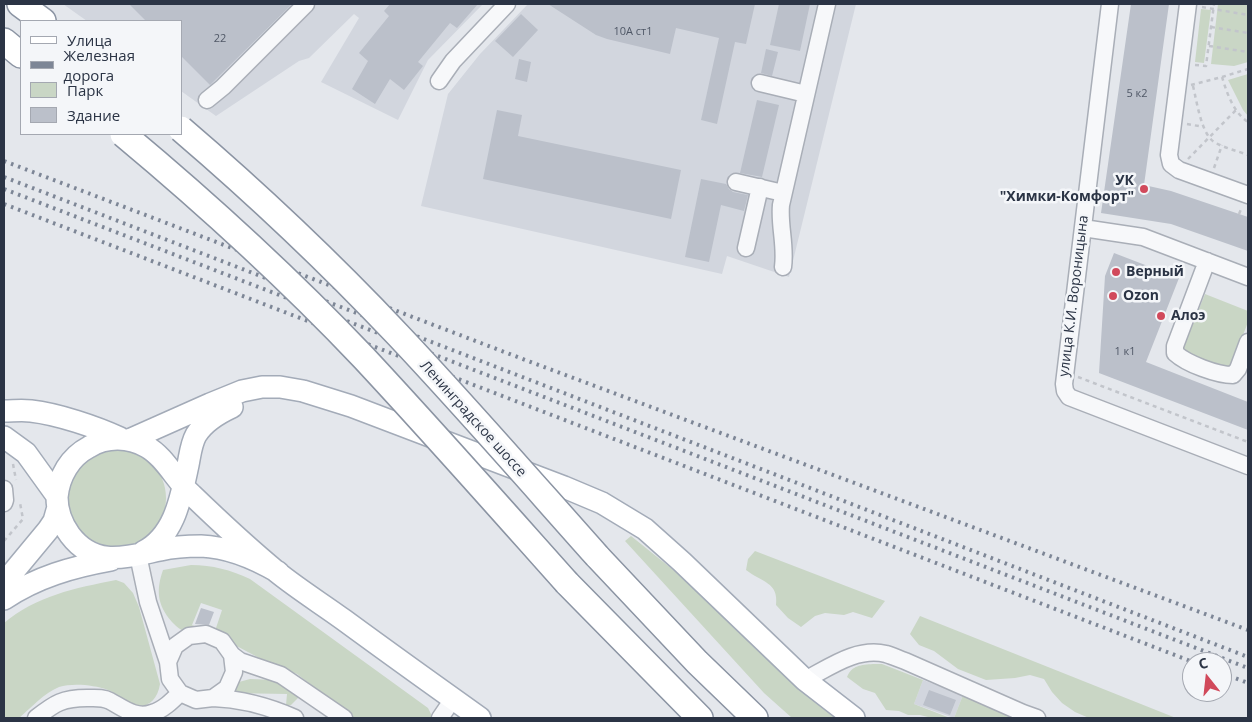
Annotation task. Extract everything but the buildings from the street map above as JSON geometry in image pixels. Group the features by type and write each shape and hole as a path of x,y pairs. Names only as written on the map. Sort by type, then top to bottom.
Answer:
{"highway":[{"path":"20,4 42,20"},
{"path":"4,41 20,54"},
{"name":"Ленинградское шоссе","path":"182,130 225,166 300,236 398,335 598,556 697,662 755,718"},
{"path":"124,135 192,191 246,241 364,358 567,583 700,718"}],"main road":[{"path":"4,583 54,521 62,476 67,466 78,454 101,441 126,440 242,391 262,387 280,387 302,391 351,406 602,503 645,529 806,680 854,718"},
{"path":"138,555 157,543 170,526 177,487 196,435 209,420 232,406 254,398 272,393 302,391"},
{"path":"4,411 46,413 139,443 153,451 164,462 177,487 278,572 480,718"},
{"path":"4,437 26,453 58,502 65,528 78,544 96,555 117,558"},
{"path":"4,599 45,577 89,564 173,547 204,546 220,548 248,556 278,572"}],"street":[{"path":"207,100 223,87 306,4"},
{"path":"439,82 453,61 507,4"},
{"path":"783,267 784,242 780,218 783,192 827,4"},
{"name":"улица К.И. Вороницына","path":"1110,4 1065,372 1065,391 1069,397 1248,466"},
{"path":"1188,4 1181,63 1185,87 1169,155 1170,164 1178,169 1248,195"},
{"path":"760,84 806,94"},
{"path":"736,182 783,192"},
{"path":"746,248 760,187"},
{"path":"1083,228 1142,237 1248,277"},
{"path":"1207,261 1175,346 1175,353 1181,359 1224,375 1233,376 1238,370 1248,342"},
{"path":"4,489 4,502"},
{"path":"138,555 148,602 168,662 170,679 180,693 196,700 228,698 270,707 294,718"},
{"path":"168,662 175,646 189,636 206,634 222,641 232,655 250,666 282,675 344,718"},
{"path":"806,680 857,654 870,652 886,654 1037,718"},
{"path":"213,698 227,688 234,672 232,655"},
{"path":"36,718 53,705 71,698 101,698 130,713 158,714 180,693"},
{"path":"440,718 453,699"}],"path":[{"path":"1188,4 1248,15"},
{"path":"1181,63 1206,66 1214,4"},
{"path":"1211,27 1248,33"},
{"path":"1209,46 1248,52"},
{"path":"1248,69 1185,87 1209,137 1216,143 1248,155"},
{"path":"1222,77 1236,110 1248,122"},
{"path":"1178,169 1236,110"},
{"path":"1209,181 1222,145"},
{"path":"1065,372 1248,442"}],"shaded area":[{"path":"63,4 483,4 428,60 398,120 321,82 359,18 354,14 309,58 299,61 216,116 182,92 182,20 86,20"},
{"path":"528,4 856,4 789,277 727,256 722,274 421,206 448,94 480,54"},
{"path":"923,680 963,695 954,718 914,704"}],"green space":[{"path":"1218,4 1248,4 1248,62 1234,66 1211,64"},
{"path":"1201,9 1211,10 1204,63 1195,62"},
{"path":"1248,74 1248,116 1228,80"},
{"path":"1205,294 1248,311 1248,322 1230,369 1182,351"},
{"path":"117,449 136,453 152,463 162,479 166,498 162,517 152,533 136,543 117,547 98,543 82,533 72,517 68,498 72,479 82,463 98,453"},
{"path":"631,536 692,585 736,630 800,687 839,718 792,718 764,693 625,541"},
{"path":"755,551 885,601 872,618 853,612 844,615 825,613 815,616 801,627 788,618 776,605 775,592 772,587 746,570 748,559"},
{"path":"191,565 221,569 250,579 428,708 431,718 354,718 297,674 263,660 214,634 222,610 201,603 192,625 204,630 181,630 163,610 159,597 159,584 163,570"},
{"path":"116,580 124,583 133,593 139,607 160,684 156,697 148,704 137,706 124,702 113,692 102,688 71,685 59,687 48,693 19,718 4,718 4,623 29,606 57,594"},
{"path":"920,616 1176,718 1089,718 1075,712 1062,703 1044,679 1030,675 986,680 958,669 934,651 919,645 910,634"},
{"path":"882,664 923,680 914,704 950,718 908,715 899,711 886,710 875,693 863,689 847,677 854,668"},
{"path":"250,679 276,680 299,697 291,705 286,705 287,694 229,693 239,682"},
{"path":"963,695 1027,718 954,718"}],"railway":[{"path":"4,161 528,361 1248,630"},
{"path":"4,177 1248,657"},
{"path":"4,189 1248,668"},
{"path":"4,204 1182,658"},
{"path":"1232,677 1248,683"}],"place":[{"name":"УК \"Химки-Комфорт\"","path":"1144,189"},
{"name":"Верный","path":"1116,272"},
{"name":"Ozon","path":"1113,296"},
{"name":"Алоэ","path":"1161,316"}]}
